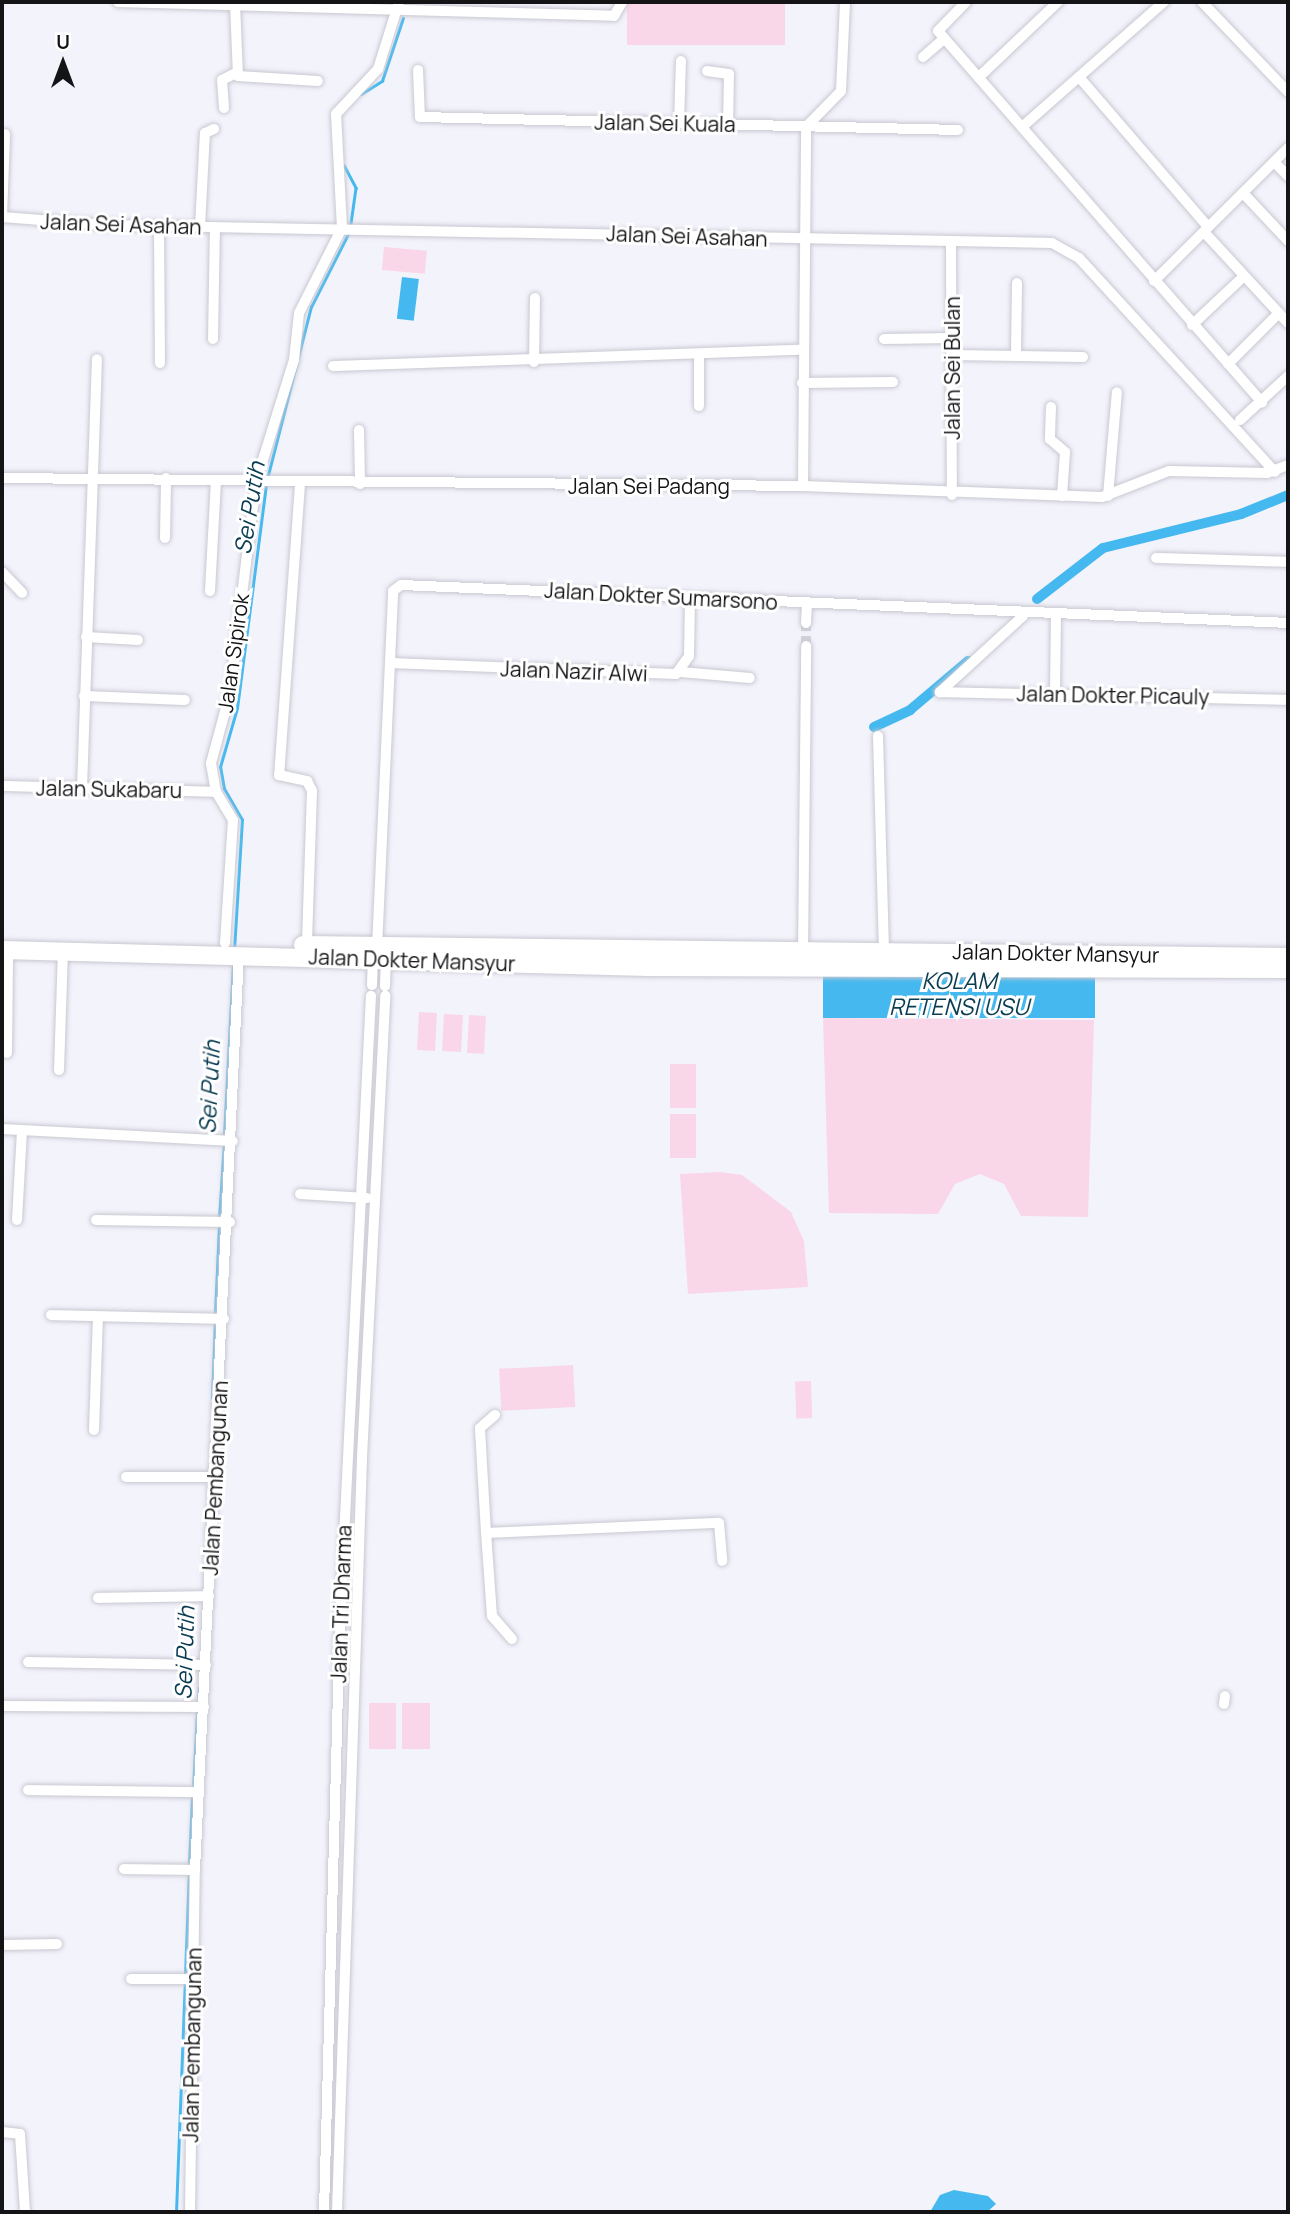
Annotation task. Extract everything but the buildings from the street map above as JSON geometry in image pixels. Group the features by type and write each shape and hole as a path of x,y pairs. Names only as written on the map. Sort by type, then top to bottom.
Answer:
{"main road":[{"name":"Jalan Dokter Mansyur","path":"4,947 63,952 307,945 379,957"},
{"name":"Jalan Dokter Mansyur","path":"4,947 233,949 379,957 1095,961 1288,957"},
{"name":"Jalan Dokter Mansyur","path":"1095,961 1288,969"}],"street":[{"path":"118,2 276,3 397,9 411,14 614,16 622,2"},
{"path":"475,2 475,15"},
{"path":"535,2 535,15"},
{"path":"803,486 801,350 806,127 841,91 845,2"},
{"path":"966,2 938,29 944,39 1262,402"},
{"path":"979,77 1058,2"},
{"path":"1022,127 1164,2"},
{"path":"1202,2 1288,92"},
{"path":"235,4 236,73"},
{"path":"350,228 336,114 378,69 397,9"},
{"path":"923,57 944,39"},
{"path":"679,123 681,61"},
{"name":"Jalan Sei Kuala","path":"418,70 420,117 958,131"},
{"path":"707,71 729,74 728,125"},
{"path":"224,108 222,80 236,73 318,81"},
{"path":"1079,77 1244,276 1288,323"},
{"path":"200,227 205,133 214,129"},
{"path":"2,217 4,140"},
{"path":"1154,281 1288,148"},
{"path":"1275,162 1288,176"},
{"path":"1243,193 1288,241"},
{"name":"Jalan Sei Asahan","path":"2,217 159,227 350,228 1052,243 1080,258 1275,472"},
{"path":"159,227 160,363"},
{"path":"213,339 215,227"},
{"name":"Jalan Sipirok","path":"233,949 233,820 216,792 211,762 230,694 263,482 294,360 299,313 350,228"},
{"name":"Jalan Sei Bulan","path":"951,242 952,495"},
{"path":"1192,325 1244,276"},
{"path":"1016,355 1017,283"},
{"path":"534,362 535,298"},
{"path":"1228,364 1279,313"},
{"path":"884,339 952,338"},
{"path":"333,366 699,357 801,350"},
{"path":"952,355 1083,356"},
{"path":"699,357 699,406"},
{"path":"82,788 97,359"},
{"path":"1240,420 1288,376"},
{"path":"802,383 893,382"},
{"path":"1108,496 1117,392"},
{"path":"1051,407 1050,439 1065,452 1062,496"},
{"path":"359,430 360,484"},
{"name":"Jalan Sei Padang","path":"2,478 95,475 300,484 803,486 952,495 1108,496 1168,471 1275,472 1288,465"},
{"path":"165,538 166,478"},
{"path":"210,591 216,480"},
{"path":"300,484 279,775 307,781 312,791 307,945"},
{"path":"1156,558 1288,562"},
{"path":"2,572 22,593"},
{"name":"Jalan Dokter Sumarsono","path":"379,957 393,591 401,585 690,597 1023,616 1056,614 1288,623"},
{"path":"681,672 689,656 690,597"},
{"path":"806,623 807,603"},
{"path":"1055,692 1056,614"},
{"name":"Jalan Dokter Picauly","path":"1023,616 938,691 1288,699"},
{"path":"86,637 138,640"},
{"path":"803,959 806,646"},
{"name":"Jalan Nazir Alwi","path":"390,663 681,672 750,678"},
{"path":"84,696 185,700"},
{"path":"878,736 884,959"},
{"name":"Jalan Sukabaru","path":"2,786 216,792"},
{"path":"4,947 7,1053"},
{"name":"Jalan Pembangunan","path":"190,2212 187,1979 227,1141 233,949"},
{"path":"59,1070 63,952"},
{"name":"Jalan Tri Dharma","path":"324,2212 340,1605 371,990 379,957"},
{"name":"Jalan Tri Dharma","path":"338,2212 341,2063 385,991 379,957"},
{"path":"2,1129 227,1141"},
{"path":"16,1220 22,1129"},
{"path":"365,1133 380,1135"},
{"path":"300,1194 377,1198"},
{"path":"96,1220 223,1222"},
{"path":"51,1315 218,1319"},
{"path":"94,1430 98,1317"},
{"path":"495,1415 481,1428 492,1616 512,1639"},
{"path":"126,1477 211,1477"},
{"path":"486,1533 719,1522 722,1561"},
{"path":"98,1598 206,1596"},
{"path":"28,1662 203,1665"},
{"path":"2,1706 199,1706"},
{"path":"28,1790 195,1792"},
{"path":"124,1869 192,1870"},
{"path":"2,1945 57,1944"},
{"path":"131,1979 187,1979"},
{"path":"328,2063 341,2063"},
{"path":"2,2132 20,2134 25,2212"}],"shaded area":[{"path":"627,2 785,2 785,45 627,45"},
{"path":"384,247 427,251 425,274 382,270"},
{"path":"419,1012 437,1013 435,1051 417,1050"},
{"path":"444,1014 463,1015 461,1052 442,1051"},
{"path":"469,1015 486,1016 484,1054 467,1053"},
{"path":"823,1018 1094,1020 1088,1217 1021,1216 1004,1184 980,1174 955,1184 938,1214 829,1213"},
{"path":"670,1064 696,1064 696,1108 670,1108"},
{"path":"670,1114 696,1114 696,1158 670,1158"},
{"path":"720,1172 742,1175 791,1212 804,1241 808,1287 688,1294 680,1174"},
{"path":"573,1365 575,1407 501,1411 499,1369"},
{"path":"811,1381 812,1418 796,1419 795,1382"},
{"path":"369,1703 396,1703 396,1749 369,1749"},
{"path":"402,1703 430,1703 430,1749 402,1749"}],"water":[{"path":"402,277 419,279 414,321 397,319"},
{"name":"KOLAM RETENSI USU","path":"823,967 1095,967 1095,1018 823,1018"},
{"path":"954,2190 988,2196 996,2204 987,2212 930,2212 940,2195"}],"waterway":[{"name":"Sei Putih","path":"361,94 382,81 403,18"},
{"name":"Sei Putih","path":"344,165 356,188 351,225"},
{"name":"Sei Putih","path":"267,479 311,307 348,234"},
{"name":"Sei Putih","path":"234,950 242,820 224,789 220,767 237,708 266,485"},
{"path":"1037,599 1103,548 1241,514 1288,495"},
{"path":"874,727 910,710 968,661"},
{"name":"Sei Putih","path":"224,1136 233,964"},
{"name":"Sei Putih","path":"219,1219 224,1142"},
{"name":"Sei Putih","path":"215,1314 219,1226"},
{"name":"Sei Putih","path":"212,1398 215,1320"},
{"name":"Sei Putih","path":"198,1705 199,1688"},
{"name":"Sei Putih","path":"193,1789 197,1712"},
{"name":"Sei Putih","path":"189,1866 192,1796"},
{"name":"Sei Putih","path":"185,1975 189,1873"},
{"name":"Sei Putih","path":"176,2212 185,1981"}],"tunnel":[{"path":"806,623 806,646"}]}
